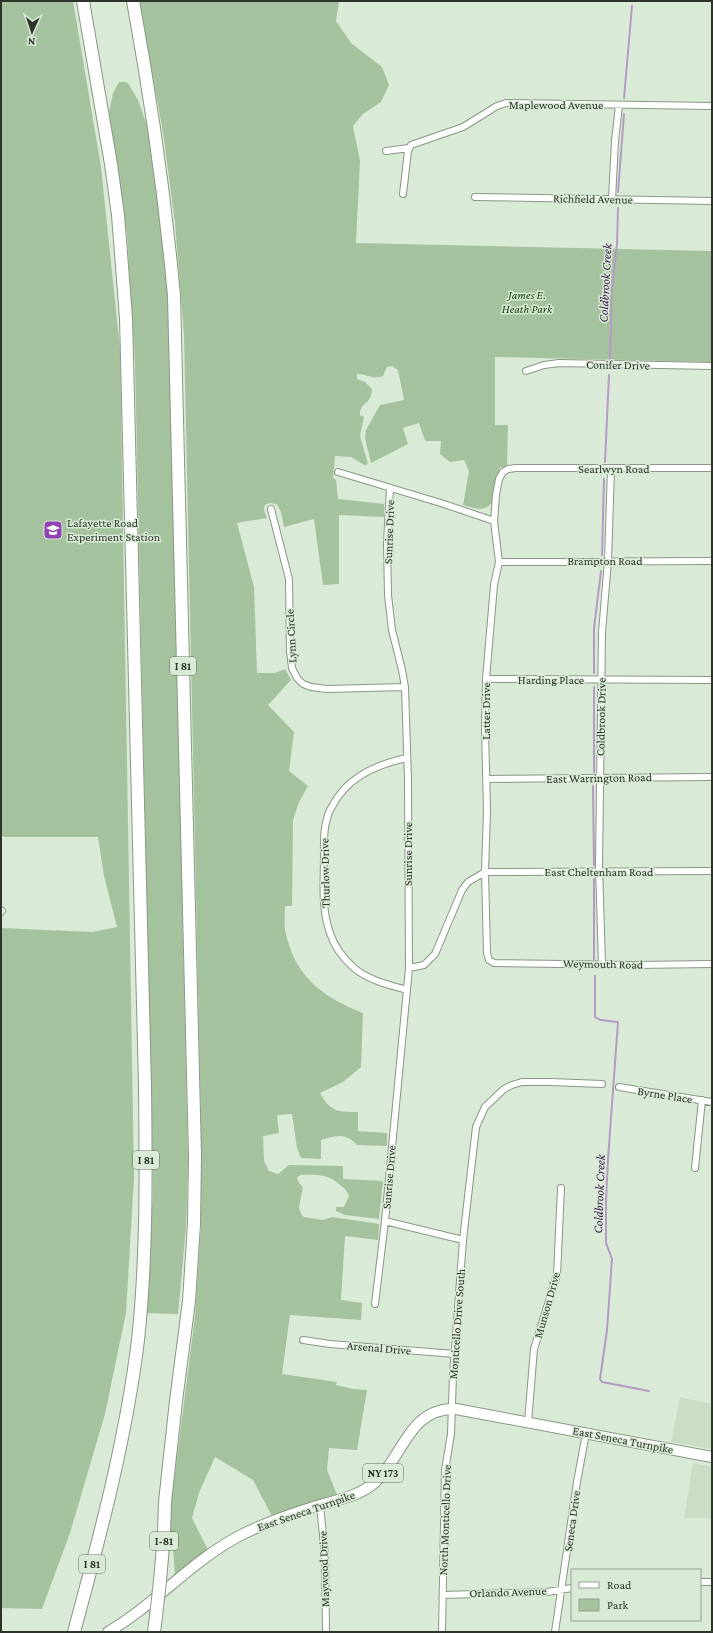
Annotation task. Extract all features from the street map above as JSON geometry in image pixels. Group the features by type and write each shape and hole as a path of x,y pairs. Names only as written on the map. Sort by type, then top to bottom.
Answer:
{"highway":[{"name":"I 81","path":"74,1632 105,1519 125,1421 138,1340 142,1290 146,1187 145,1086 126,318 118,215 111,164 83,1"},
{"name":"I 81","path":"133,1 168,222 174,296 194,1132 195,1200 189,1301 165,1502"},
{"name":"I-81","path":"154,1632 164,1534 165,1502"}],"main road":[{"name":"East Seneca Turnpike","path":"108,1632 148,1604 214,1551 242,1534 274,1520 344,1498 361,1491 372,1484 384,1473 413,1429 425,1417 442,1409 452,1409 528,1422 712,1457"}],"street":[{"name":"Maplewood Avenue","path":"386,151 409,148 411,145 463,127 497,106 506,103 712,106"},
{"path":"612,199 615,141 619,105"},
{"path":"403,194 409,148"},
{"name":"Richfield Avenue","path":"475,197 712,201"},
{"name":"Conifer Drive","path":"526,371 544,365 559,363 712,366"},
{"name":"Searlwyn Road","path":"516,468 712,468"},
{"name":"Latter Drive","path":"494,963 489,960 486,953 486,679 494,585 499,562 494,532 496,495 499,479 504,472 508,469 516,468"},
{"name":"Coldbrook Drive","path":"602,965 600,871 601,680 602,632 608,561 611,469"},
{"path":"338,472 444,504 494,521"},
{"name":"Sunrise Drive","path":"375,1304 385,1221 409,968 408,758 405,687 392,630 388,596 387,543 390,488"},
{"name":"Lynn Circle","path":"271,509 289,579 290,651 292,668 297,678 303,684 311,687 327,689 405,687"},
{"name":"Brampton Road","path":"499,562 712,561"},
{"name":"Harding Place","path":"486,679 712,680"},
{"name":"Thurlow Drive","path":"407,990 383,983 362,974 340,953 330,934 326,920 324,878 325,829 327,818 333,803 348,785 360,775 388,762 408,758"},
{"name":"East Warrington Road","path":"487,779 712,777"},
{"name":"East Cheltenham Road","path":"485,872 712,871"},
{"path":"409,968 424,965 435,954 462,890 468,882 485,872"},
{"name":"Weymouth Road","path":"494,963 602,965 712,964"},
{"name":"Monticello Drive South","path":"452,1409 463,1240 475,1136 480,1116 485,1107 495,1096 512,1084 522,1082 551,1082 602,1084"},
{"name":"Byrne Place","path":"619,1088 712,1102"},
{"path":"695,1168 702,1100"},
{"name":"Munson Drive","path":"528,1422 534,1349 557,1275 561,1188"},
{"path":"385,1221 463,1240"},
{"name":"Arsenal Drive","path":"304,1340 330,1344 455,1354"},
{"name":"North Monticello Drive","path":"442,1632 444,1594 445,1470 451,1434 452,1409"},
{"name":"Seneca Drive","path":"555,1632 577,1482 586,1433"},
{"name":"Maywood Drive","path":"320,1505 325,1555 326,1632"},
{"path":"701,1582 712,1582"},
{"name":"Orlando Avenue","path":"444,1594 547,1592 571,1588"}],"shaded area":[{"path":"680,1397 712,1404 712,1449 671,1442"},
{"path":"693,1463 712,1467 712,1518 684,1518"}],"green space":[{"path":"1,1 73,1 101,167 120,349 134,1178 126,1313 105,1414 70,1533 42,1609 1,1608 1,928 92,932 117,927 104,876 98,837 4,837 1,835"},
{"name":"James E. Heath Park","path":"139,1 339,1 336,21 351,43 382,67 389,85 381,102 363,114 353,126 360,161 356,243 712,251 712,362 495,357 495,425 508,425 507,467 500,467 492,502 486,508 479,509 463,505 469,471 464,460 450,462 440,454 441,441 425,441 419,423 403,428 408,444 371,463 365,438 366,430 380,405 404,400 398,370 392,366 387,367 383,376 379,377 357,374 357,379 365,382 372,389 370,398 360,411 360,415 364,417 360,436 368,464 364,465 351,457 335,456 333,478 336,480 338,499 384,504 384,517 339,515 339,584 323,585 314,519 284,527 281,512 277,504 271,503 266,504 264,508 267,518 237,523 254,587 257,673 275,673 285,669 291,680 268,705 294,732 289,771 308,786 299,802 293,820 292,906 285,906 285,930 289,946 295,960 312,983 335,1000 363,1013 361,1067 343,1082 320,1093 327,1104 335,1110 358,1112 358,1131 387,1133 387,1146 357,1145 348,1138 336,1136 321,1140 321,1159 301,1158 297,1148 292,1114 277,1115 279,1133 263,1136 264,1161 269,1171 278,1174 289,1165 343,1166 343,1179 383,1181 379,1219 345,1215 336,1211 336,1207 344,1207 349,1196 344,1188 334,1180 321,1175 300,1175 297,1178 303,1187 299,1207 301,1214 304,1217 323,1220 332,1217 379,1224 378,1240 345,1236 341,1300 362,1303 361,1320 290,1315 282,1374 337,1382 336,1385 353,1389 367,1390 357,1450 329,1448 327,1470 337,1495 272,1516 253,1480 215,1457 199,1493 192,1518 208,1550 175,1577 173,1546 166,1544 195,1316 201,1226 201,1124 184,335 175,223 163,132"},
{"path":"119,82 128,83 138,100 150,134 163,231 169,319 188,1162 186,1227 178,1314 143,1313 153,1196 152,1133 135,363 127,235 109,113 113,93"}],"waterway":[{"name":"Coldbrook Creek","path":"624,98 632,6"},
{"name":"Coldbrook Creek","path":"618,192 624,114"},
{"name":"Coldbrook Creek","path":"610,359 612,289 617,244 618,208"},
{"name":"Coldbrook Creek","path":"605,462 609,375"},
{"name":"Coldbrook Creek","path":"602,555 604,479"},
{"name":"Coldbrook Creek","path":"594,673 594,628 601,571"},
{"name":"Coldbrook Creek","path":"594,687 594,773"},
{"name":"Coldbrook Creek","path":"593,786 594,865"},
{"name":"Coldbrook Creek","path":"594,879 594,959"},
{"name":"Coldbrook Creek","path":"595,976 595,1017 600,1020 618,1022 606,1200 606,1243 612,1259 607,1330 600,1379 602,1382 649,1391"}],"place":[{"name":"Lafayette Road Experiment Station","path":"53,530"}]}
